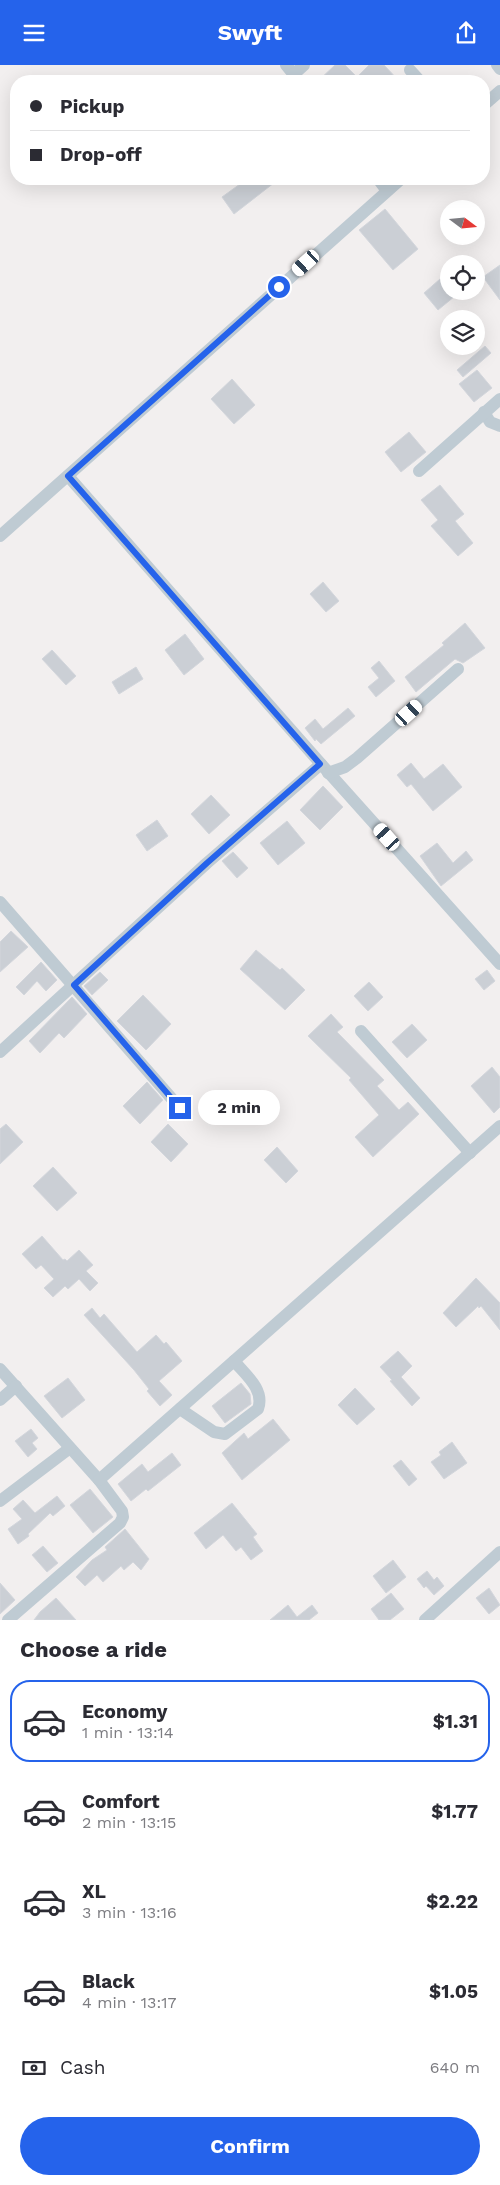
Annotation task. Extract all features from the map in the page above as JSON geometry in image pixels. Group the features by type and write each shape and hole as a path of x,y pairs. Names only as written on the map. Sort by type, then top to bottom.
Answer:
{"street":[{"path":"293,74 304,65"},
{"path":"497,65 500,69"},
{"path":"410,70 415,75"},
{"path":"490,100 500,91"},
{"path":"382,185 387,191"},
{"path":"0,536 394,185"},
{"path":"419,471 500,399"},
{"path":"484,413 490,422 500,426"},
{"path":"68,476 324,768 500,963"},
{"path":"0,1052 207,863 324,768 345,767 358,758 458,669"},
{"path":"0,902 180,1108"},
{"path":"361,1031 470,1153"},
{"path":"99,1480 500,1126"},
{"path":"180,1409 214,1432 226,1434 258,1409 260,1395 254,1383 234,1361"},
{"path":"0,1369 99,1480 122,1511 123,1517 120,1523 8,1620"},
{"path":"0,1400 16,1387"},
{"path":"0,1501 70,1448"},
{"path":"433,1617 500,1552"}],"building":[{"path":"335,65 345,65 355,75 324,75"},
{"path":"369,65 384,65 393,75 359,75"},
{"path":"239,185 271,185 234,214 222,197"},
{"path":"385,209 418,249 393,270 359,230"},
{"path":"500,265 500,300 485,280 485,276"},
{"path":"440,279 440,300 450,300 438,310 424,293"},
{"path":"485,346 491,353 463,377 457,370 474,355 485,355"},
{"path":"477,370 492,388 474,402 459,384"},
{"path":"232,379 255,405 234,424 211,399"},
{"path":"409,432 426,452 401,472 385,452"},
{"path":"440,485 464,514 455,521 473,543 458,556 431,526 438,520 421,500"},
{"path":"323,582 339,601 326,612 310,594"},
{"path":"465,623 485,648 463,663 455,659 416,692 405,677 444,645 442,643"},
{"path":"185,634 204,659 184,675 165,650"},
{"path":"52,650 76,676 66,685 42,659"},
{"path":"379,661 395,681 376,697 368,687 379,678 371,668"},
{"path":"136,667 143,679 119,694 112,682"},
{"path":"348,708 355,716 321,744 316,739 315,741 305,728 315,719 323,729"},
{"path":"411,763 424,779 443,764 462,787 433,811 411,784 407,787 397,775"},
{"path":"323,786 343,807 320,830 300,810"},
{"path":"211,795 230,815 209,834 191,814"},
{"path":"157,820 168,836 147,851 136,835"},
{"path":"287,821 305,843 278,865 260,843"},
{"path":"437,843 453,863 466,851 473,860 441,886 420,856"},
{"path":"233,852 248,868 237,878 222,861"},
{"path":"11,931 28,947 0,972 0,942"},
{"path":"256,950 280,970 282,968 305,990 285,1010 240,969"},
{"path":"41,962 57,980 46,991 37,981 24,995 16,987"},
{"path":"487,970 495,981 484,990 475,979"},
{"path":"100,972 108,980 92,995 84,986"},
{"path":"369,982 383,997 368,1011 354,996"},
{"path":"143,995 171,1024 146,1050 117,1021"},
{"path":"72,997 87,1014 64,1038 59,1033 40,1053 29,1041"},
{"path":"331,1014 343,1027 337,1032 384,1080 377,1086 399,1110 408,1102 419,1114 373,1157 355,1137 379,1115 349,1080 351,1078 308,1036"},
{"path":"412,1024 427,1040 407,1058 392,1042"},
{"path":"492,1067 500,1077 500,1107 494,1113 471,1086"},
{"path":"147,1082 163,1100 140,1124 123,1106"},
{"path":"6,1124 23,1142 0,1164 0,1129"},
{"path":"168,1124 188,1144 171,1162 151,1142"},
{"path":"277,1147 298,1171 286,1183 264,1160"},
{"path":"53,1167 77,1193 57,1211 33,1186"},
{"path":"42,1236 63,1260 67,1261 79,1250 93,1265 86,1271 98,1283 90,1291 79,1279 68,1289 65,1286 53,1297 44,1288 54,1279 41,1265 36,1269 22,1254"},
{"path":"476,1278 500,1303 500,1330 481,1306 479,1308 478,1306 456,1327 443,1313"},
{"path":"92,1308 100,1318 104,1314 137,1352 156,1335 164,1344 166,1342 182,1361 159,1381 172,1395 160,1406 147,1391 149,1389 134,1370 84,1315"},
{"path":"398,1351 412,1366 401,1377 420,1398 412,1406 380,1367"},
{"path":"68,1378 85,1400 62,1418 44,1396"},
{"path":"241,1383 250,1394 251,1404 225,1423 212,1406"},
{"path":"355,1388 375,1409 357,1425 338,1405"},
{"path":"273,1419 290,1440 242,1480 222,1453 244,1433 248,1439"},
{"path":"31,1429 38,1438 32,1443 37,1449 28,1457 15,1441"},
{"path":"452,1442 467,1463 444,1479 431,1462 441,1455 439,1452"},
{"path":"172,1453 181,1465 148,1491 146,1489 131,1501 118,1484 142,1464 148,1472"},
{"path":"401,1460 417,1479 409,1486 393,1466"},
{"path":"90,1489 113,1517 93,1533 70,1505"},
{"path":"57,1496 65,1506 53,1516 50,1513 28,1534 29,1536 18,1544 8,1529 22,1519 13,1509 23,1500 35,1513"},
{"path":"232,1503 257,1534 253,1537 263,1551 251,1560 241,1547 236,1551 223,1535 206,1549 194,1533"},
{"path":"125,1529 149,1559 141,1570 133,1562 124,1570 121,1566 103,1582 97,1575 85,1586 76,1577 92,1560 107,1550 105,1547"},
{"path":"43,1546 58,1563 47,1572 32,1555"},
{"path":"393,1560 406,1577 386,1593 373,1576"},
{"path":"427,1571 434,1580 437,1577 444,1586 434,1595 426,1586 424,1588 417,1579"},
{"path":"0,1583 15,1600 0,1614"},
{"path":"489,1588 500,1605 489,1614 476,1598"},
{"path":"391,1593 404,1609 390,1620 379,1620 371,1609"},
{"path":"56,1598 76,1620 34,1620 40,1612"},
{"path":"288,1605 297,1617 312,1605 318,1613 309,1620 270,1620"}],"route":[{"path":"180,1108 74,985 207,863 320,764 68,476 279,287"}]}
